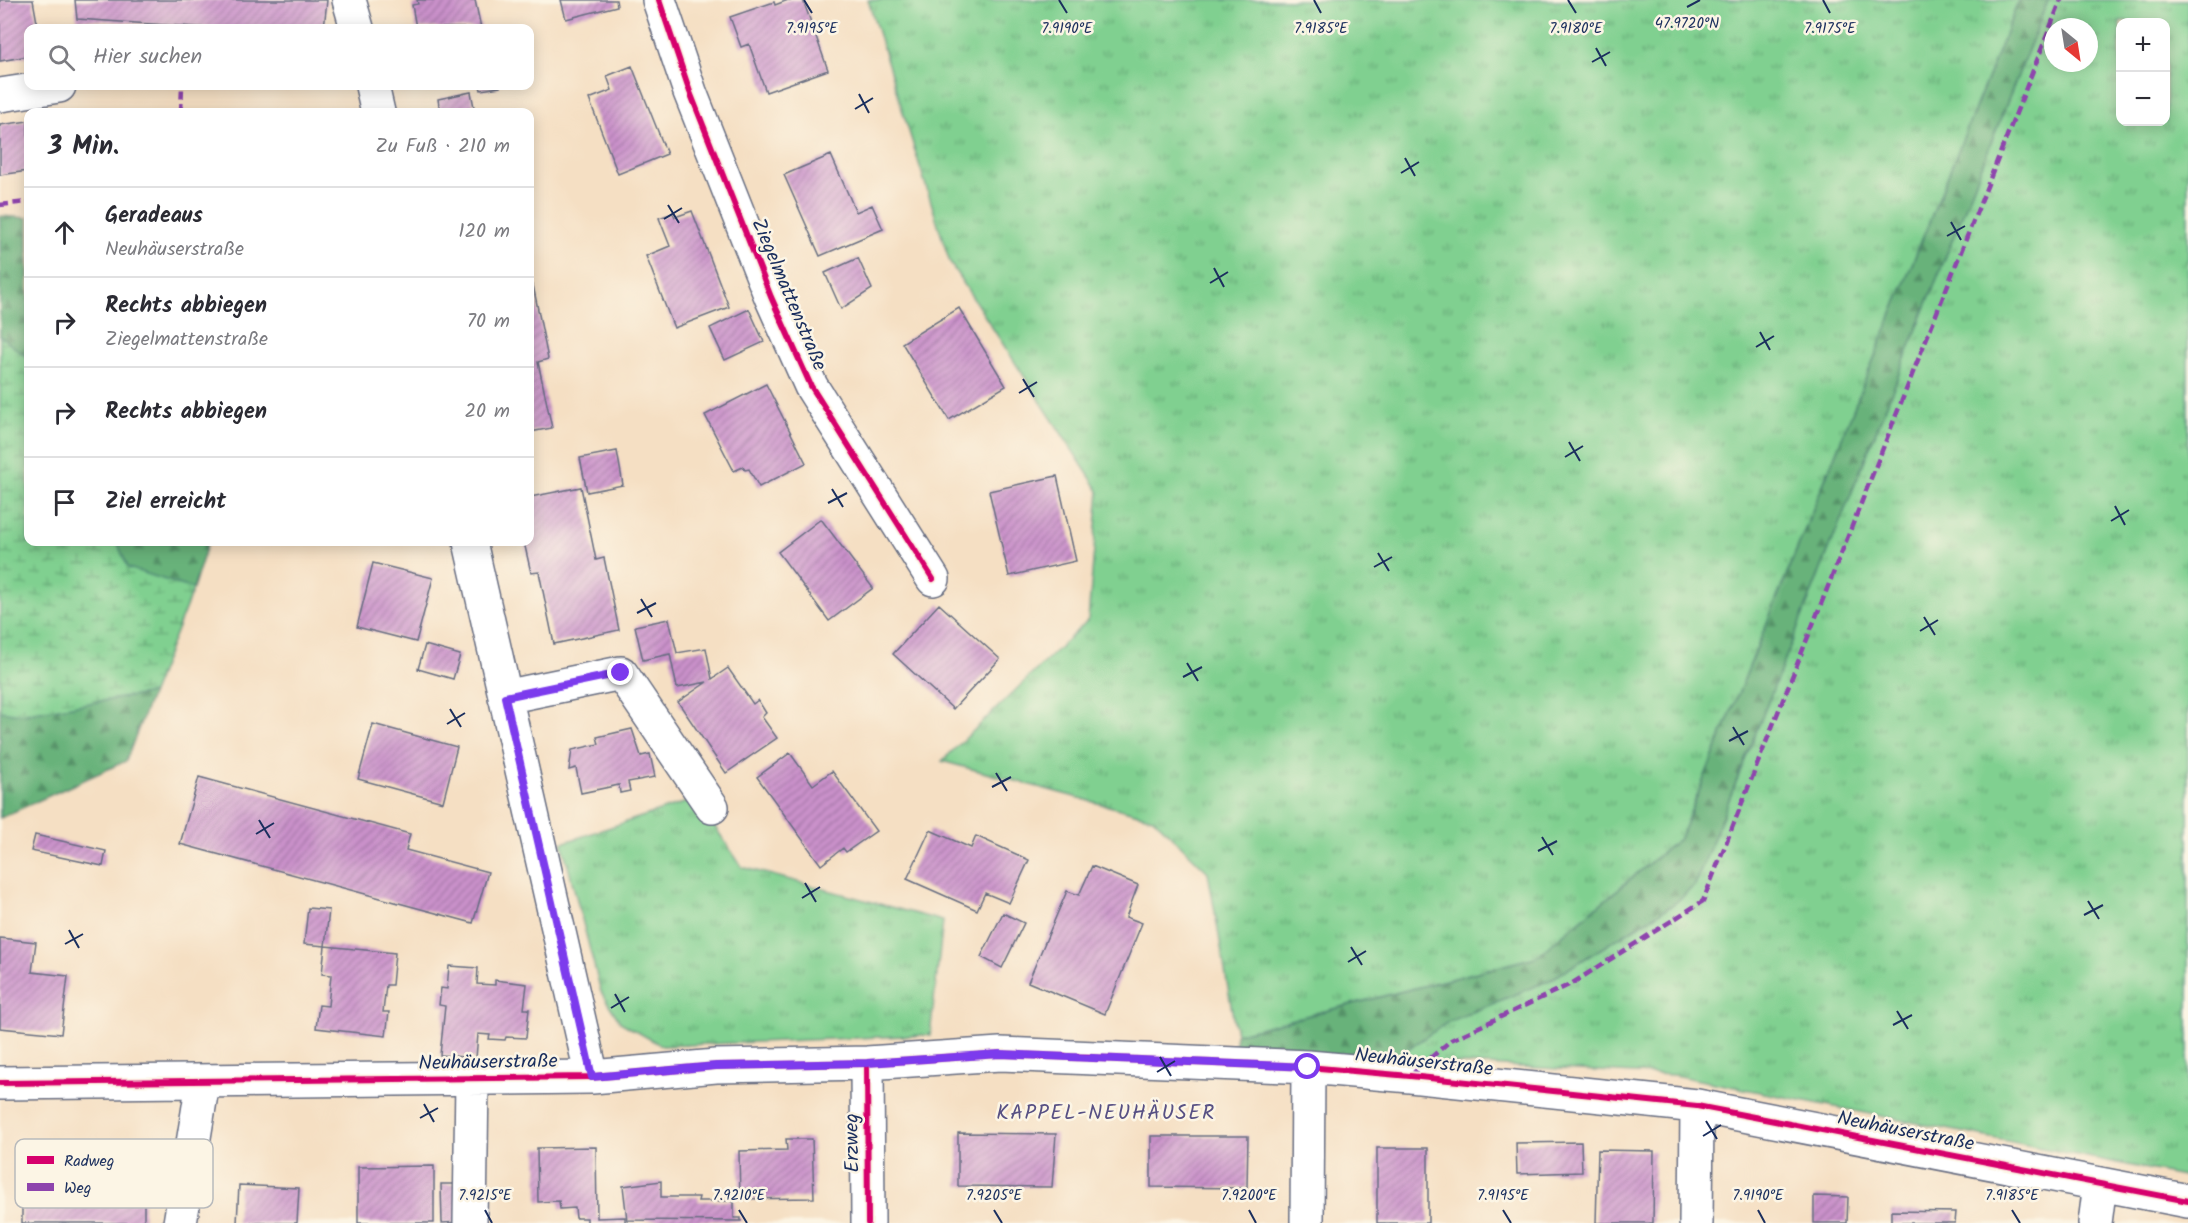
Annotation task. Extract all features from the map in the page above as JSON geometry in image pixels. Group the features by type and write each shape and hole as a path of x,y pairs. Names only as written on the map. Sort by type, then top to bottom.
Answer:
{"street":[{"path":"349,0 356,24"},
{"name":"Ziegelmattenstraße","path":"659,0 690,92 767,287 811,386 933,579"},
{"path":"0,95 33,90"},
{"path":"373,90 377,108"},
{"path":"471,546 592,1077"},
{"path":"505,697 621,673 712,807"},
{"name":"Neuhäuserstraße","path":"0,1083 592,1077 716,1066 867,1063 1000,1054 1308,1067 1697,1106 2188,1201"},
{"name":"Erzweg","path":"867,1063 868,1223"},
{"path":"1307,1223 1308,1067"},
{"name":"Neuhäuserstraße","path":"470,1223 471,1079"},
{"path":"194,1139 203,1082"},
{"path":"1696,1223 1697,1106"},
{"path":"2095,1223 2100,1184"},
{"path":"180,1223 182,1208"}],"green space":[{"path":"868,0 2019,0 1680,838 1536,957 1236,1034 1208,872 1153,818 942,761 1088,620 1099,491 950,263"},
{"path":"2019,0 2048,0 1695,885 1674,904 1550,980 1448,1022 1391,1060 1234,1049 1236,1034 1536,957 1680,838"},
{"path":"2048,0 2188,0 2188,1177 1674,1075 1391,1060 1448,1022 1550,980 1674,904 1695,885"},
{"path":"0,216 24,218 24,355 0,336"},
{"path":"0,336 24,355 24,546 119,546 128,568 193,589 152,693 21,714 0,711"},
{"path":"119,546 207,546 193,589 128,568"},
{"path":"152,693 126,761 0,818 0,711 21,714"},
{"path":"696,799 742,867 943,921 930,1035 662,1046 620,1022 601,992 562,843"}],"building":[{"path":"0,0 33,0 37,24 24,24 24,57 0,61"},
{"path":"75,0 327,0 324,24 151,24 77,19"},
{"path":"417,0 475,0 480,24 415,24 412,5 418,4"},
{"path":"561,0 616,0 617,6 566,19"},
{"path":"788,0 803,0 828,70 766,92 749,44 741,47 730,17 774,2 775,5"},
{"path":"632,66 667,154 618,174 589,99 612,90 607,76"},
{"path":"471,92 474,108 439,108 438,99"},
{"path":"24,122 24,172 0,175 0,125"},
{"path":"831,155 856,212 872,205 883,229 820,256 784,175"},
{"path":"692,211 729,307 674,328 646,256 670,246 659,218 673,213 675,217"},
{"path":"858,258 872,289 841,309 825,273"},
{"path":"534,290 548,359 538,362 552,428 534,431"},
{"path":"959,308 1006,386 949,420 902,343"},
{"path":"749,309 764,342 725,360 710,328"},
{"path":"766,384 806,463 759,487 749,469 745,470 743,467 734,471 705,415"},
{"path":"617,451 623,485 587,492 580,458"},
{"path":"1057,476 1076,561 1009,576 989,491"},
{"path":"581,487 596,560 604,558 619,630 554,644 539,572 531,573 525,546 534,546 534,496"},
{"path":"821,519 873,588 829,621 778,552"},
{"path":"373,563 433,578 416,642 357,627"},
{"path":"939,604 1000,659 953,709 893,654"},
{"path":"669,619 677,653 706,648 712,679 728,668 753,704 758,700 766,713 762,717 777,738 726,773 678,702 707,682 677,688 670,654 643,660 635,626"},
{"path":"425,645 460,655 453,679 418,669"},
{"path":"373,724 457,747 443,802 358,779"},
{"path":"632,729 641,756 650,754 655,777 628,782 630,791 620,793 619,785 581,793 576,768 569,770 572,750 599,744 597,737"},
{"path":"790,753 813,785 832,771 876,831 846,852 843,848 821,865 757,777"},
{"path":"199,777 410,834 406,850 488,872 473,923 180,844"},
{"path":"930,830 971,848 976,836 1029,860 1009,903 985,893 977,910 907,879"},
{"path":"35,835 106,851 103,866 31,851"},
{"path":"1092,866 1138,885 1126,917 1142,923 1105,1014 1028,982 1067,891 1079,895"},
{"path":"308,908 329,910 325,946 304,944"},
{"path":"1003,913 1024,923 1002,968 981,957"},
{"path":"0,938 36,942 32,972 68,976 61,1034 0,1028"},
{"path":"325,946 395,953 392,985 386,985 383,1012 389,1012 386,1036 316,1028 319,1005 328,1006 331,975 322,974"},
{"path":"449,966 478,968 477,984 495,985 495,980 527,984 524,1009 529,1009 526,1038 489,1039 490,1035 478,1034 476,1058 440,1055 445,1006 439,1005 441,988 447,989"},
{"path":"958,1133 1056,1134 1052,1187 958,1186"},
{"path":"1151,1136 1248,1136 1247,1188 1151,1187"},
{"path":"786,1139 812,1139 814,1198 740,1199 739,1151 787,1150"},
{"path":"1581,1142 1582,1172 1517,1174 1516,1143"},
{"path":"596,1147 597,1218 625,1217 625,1223 587,1223 587,1218 576,1218 575,1208 560,1209 559,1201 538,1202 537,1148"},
{"path":"1377,1148 1428,1148 1428,1223 1377,1223"},
{"path":"1598,1150 1654,1151 1653,1223 1596,1223"},
{"path":"434,1166 434,1223 358,1223 358,1167"},
{"path":"661,1181 661,1197 699,1197 698,1201 734,1201 734,1218 741,1218 741,1221 627,1220 623,1186"},
{"path":"441,1184 460,1184 460,1222 442,1223"},
{"path":"239,1185 299,1188 297,1223 237,1223"},
{"path":"1814,1196 1848,1197 1847,1223 1814,1223"},
{"path":"22,1208 144,1208 144,1223 22,1223"},
{"path":"1891,1211 1956,1212 1955,1223 1891,1223"}],"marked path":[{"path":"1410,1076 1451,1040 1571,984 1703,901 2061,0"},
{"path":"181,108 182,90"},
{"path":"0,205 24,202"}],"cycle path":[{"path":"659,0 690,92 771,297 811,386 933,579"},
{"path":"0,1083 592,1077 716,1066 867,1063 1000,1054 1308,1067 1697,1106 2188,1201"},
{"path":"867,1063 868,1223"}],"district":[{"name":"KAPPEL-NEUHÄUSER","path":"1106,1112"}],"route":[{"path":"621,673 505,697 592,1077 716,1066 867,1063 1000,1054 1308,1067"}]}
